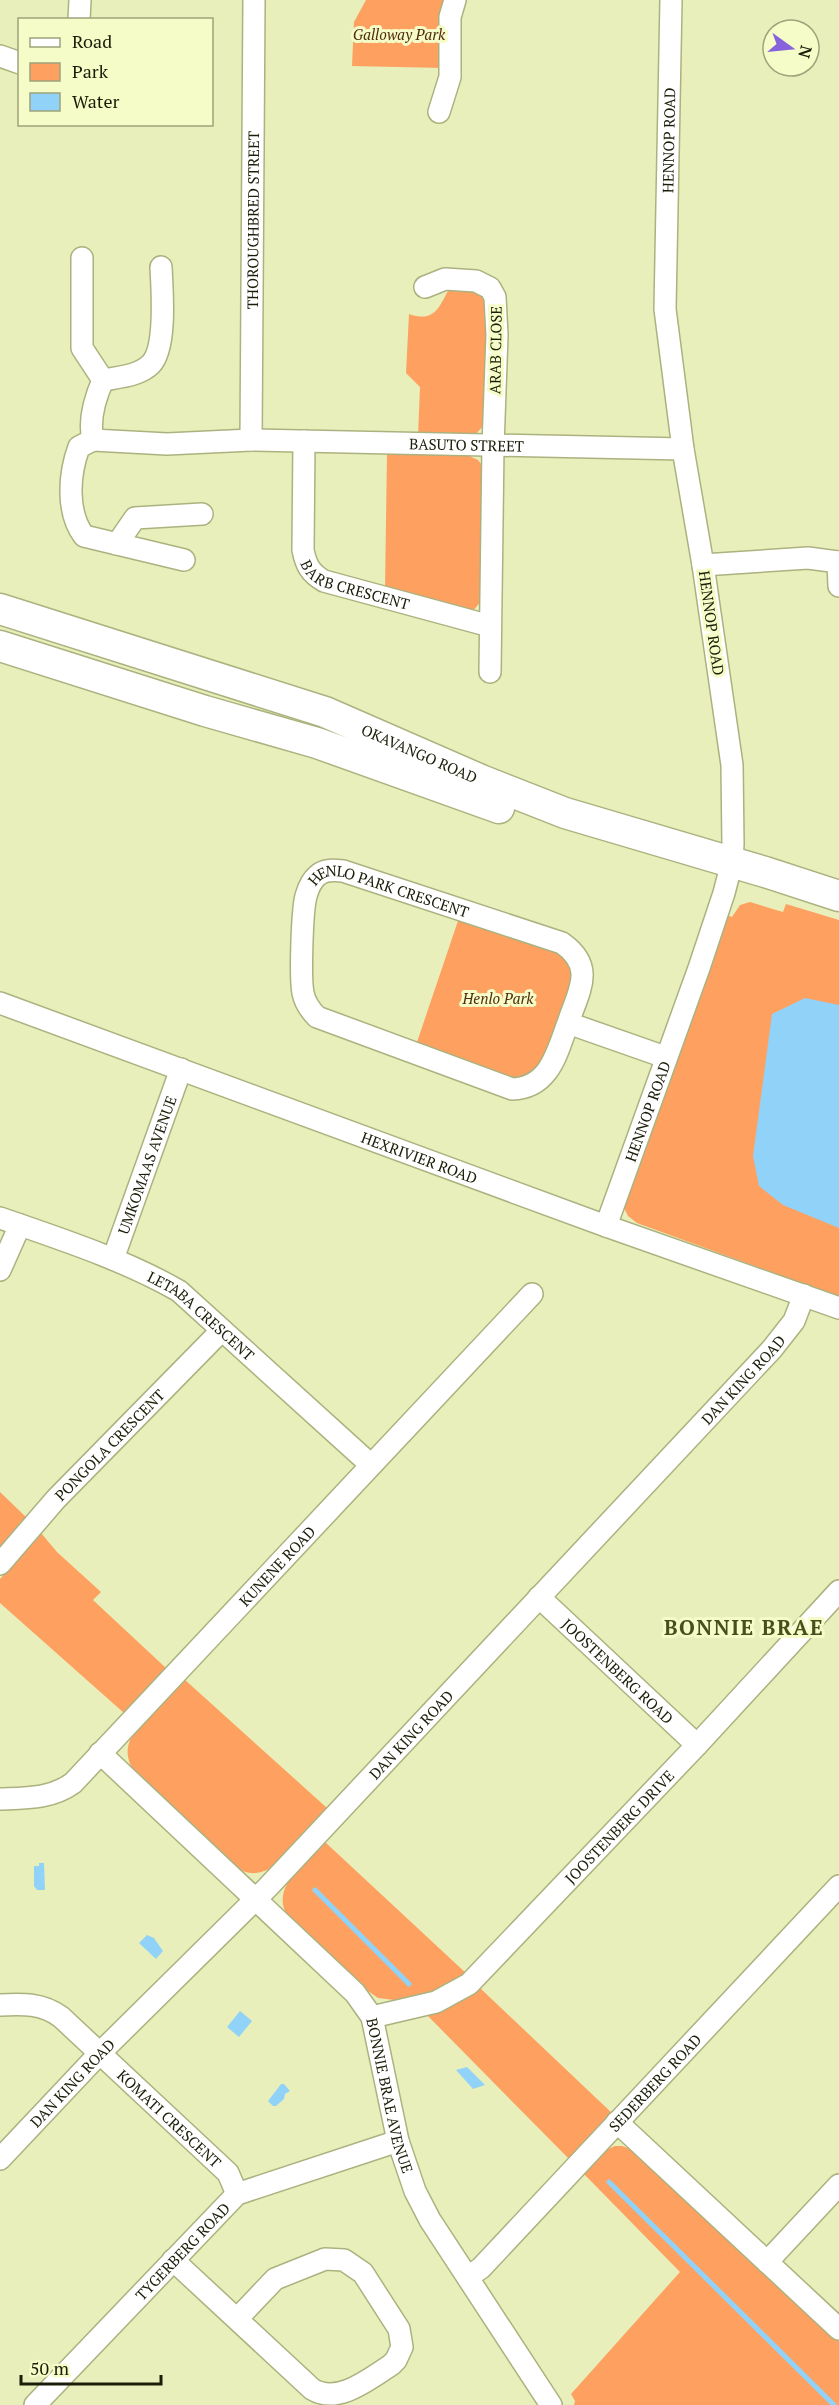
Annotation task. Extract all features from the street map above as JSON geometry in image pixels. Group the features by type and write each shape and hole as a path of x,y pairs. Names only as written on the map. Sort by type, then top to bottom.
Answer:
{"main road":[{"name":"OKAVANGO ROAD","path":"0,609 325,712 481,780 565,813 839,913"},
{"name":"OKAVANGO ROAD","path":"0,646 205,711 317,742 567,833 839,896"}],"street":[{"path":"79,18 80,0"},
{"name":"THOROUGHBRED STREET","path":"251,440 254,0"},
{"path":"439,112 450,77 450,17 455,0"},
{"name":"HENNOP ROAD","path":"606,1226 665,1057 699,968 729,871 732,765 703,565 683,449 665,309 671,0"},
{"path":"0,56 18,62"},
{"path":"82,258 82,348 103,380"},
{"path":"103,380 136,374 152,363 158,350 163,321 161,267"},
{"name":"ARAB CLOSE","path":"425,287 445,279 468,280 483,283 493,292 497,304 493,446"},
{"path":"103,380 95,398 91,421 93,440 79,447 71,476 74,520 84,536 184,560"},
{"name":"BASUTO STREET","path":"93,440 167,444 251,440 683,449"},
{"name":"BARB CRESCENT","path":"304,441 303,550 305,561 314,576 324,581 490,626"},
{"path":"490,672 493,446"},
{"path":"117,544 135,518 202,513"},
{"path":"703,565 808,558 838,562 839,586"},
{"name":"HENLO PARK CRESCENT","path":"329,870 343,871 562,943 579,958 584,969 568,1023 551,1067 542,1078 523,1088 512,1089 317,1017 306,1004 303,993 305,898 310,884 318,874 329,870"},
{"name":"HEXRIVIER ROAD","path":"0,1003 606,1226 839,1308"},
{"path":"568,1023 665,1057"},
{"name":"UMKOMAAS AVENUE","path":"113,1259 181,1070"},
{"name":"LETABA CRESCENT","path":"0,1218 113,1259 155,1277 178,1291 371,1465"},
{"path":"0,1270 21,1226"},
{"name":"KUNENE ROAD","path":"0,1799 55,1793 73,1783 532,1294"},
{"name":"DAN KING ROAD","path":"0,2159 100,2053 255,1900 772,1349 794,1322 804,1295"},
{"name":"PONGOLA CRESCENT","path":"0,1564 56,1499 222,1330"},
{"name":"JOOSTENBERG DRIVE","path":"372,2016 436,2002 469,1984 697,1745 839,1591"},
{"name":"JOOSTENBERG ROAD","path":"539,1597 697,1745"},
{"name":"BONNIE BRAE AVENUE","path":"100,1753 356,1993 372,2016 399,2141 415,2191 430,2220 551,2405"},
{"name":"SEDERBERG ROAD","path":"468,2277 481,2268 839,1886"},
{"name":"KOMATI CRESCENT","path":"0,2005 35,2005 53,2011 228,2173 237,2194"},
{"path":"618,2122 839,2329"},
{"name":"TYGERBERG ROAD","path":"35,2405 237,2194 399,2141"},
{"path":"767,2262 839,2185"},
{"path":"173,2260 317,2394 330,2398 346,2394 391,2365 402,2347 399,2329 363,2273 344,2260 325,2259 275,2279 237,2319"}],"green space":[{"name":"Galloway Park","path":"366,0 446,0 443,68 352,66 354,22"},
{"path":"449,289 479,289 489,305 485,424 475,435 418,436 420,387 406,373 409,314 425,316 435,312"},
{"path":"387,453 467,455 478,460 482,465 482,600 473,611 385,589"},
{"path":"750,902 783,912 786,904 839,920 839,1297 637,1223 628,1216 623,1206 724,914 732,917 740,905"},
{"name":"Henlo Park","path":"460,915 557,948 571,961 572,980 543,1061 536,1069 524,1076 509,1077 416,1045"},
{"path":"0,1492 27,1518 4,1541 4,1546 0,1551"},
{"path":"41,1533 57,1552 101,1592 93,1600 166,1668 124,1713 0,1603 0,1579"},
{"path":"184,1679 327,1808 269,1869 252,1873 235,1866 131,1767 128,1750 132,1736 145,1719"},
{"path":"325,1842 468,1975 450,1988 394,2000 378,1998 364,1988 287,1915 283,1905 283,1894 293,1875"},
{"path":"479,1987 614,2115 571,2161 423,2011"},
{"path":"615,2146 636,2151 839,2341 839,2405 574,2405 575,2401 571,2394 680,2272 583,2173 602,2152"}],"water":[{"path":"805,998 839,1005 839,1228 783,1205 759,1186 753,1156 772,1014"},
{"path":"39,1863 44,1863 45,1890 37,1890 34,1886 34,1866 39,1866"},
{"path":"147,1935 154,1938 163,1951 156,1959 139,1943"},
{"path":"240,2011 252,2021 239,2037 227,2027"},
{"path":"467,2067 485,2085 473,2089 456,2070"},
{"path":"281,2084 284,2084 290,2091 285,2094 284,2099 273,2106 268,2101"}],"waterway":[{"path":"315,1890 409,1984"},
{"path":"609,2182 834,2405"}],"district":[{"name":"BONNIE BRAE","path":"744,1627"}]}
